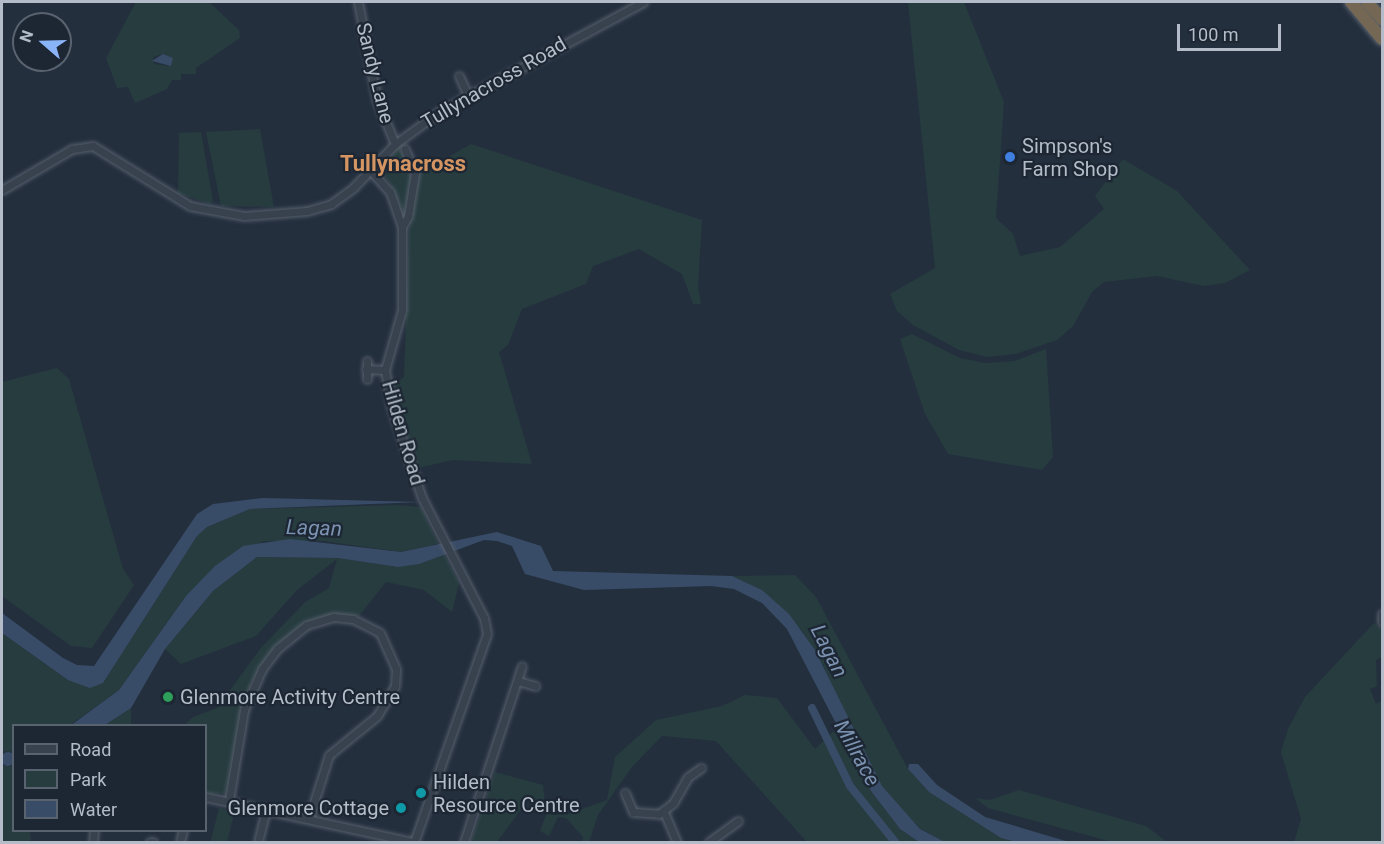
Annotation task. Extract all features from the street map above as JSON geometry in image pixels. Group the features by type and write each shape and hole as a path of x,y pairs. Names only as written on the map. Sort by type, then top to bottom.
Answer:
{"highway":[{"path":"1351,2 1383,39"},
{"path":"1367,2 1383,20"}],"street":[{"name":"Sandy Lane","path":"358,2 377,100 395,144"},
{"name":"Tullynacross Road","path":"2,190 72,149 93,146 118,158 172,197 217,214 244,216 307,211 331,204 370,170 395,144 468,95 643,2"},
{"path":"459,76 468,95"},
{"name":"Hilden Road","path":"402,227 408,216 415,173 405,149"},
{"name":"Hilden Road","path":"370,170 390,192 402,227 402,310 385,370 391,405 422,498 453,566 484,618 487,641 414,843"},
{"path":"368,379 367,365 385,370"},
{"path":"1383,614 1383,622"},
{"path":"229,800 244,710 262,669 277,649 307,625 334,617 353,619 380,633 396,669 395,686 377,716 329,755 319,777 309,818"},
{"path":"464,843 522,666"},
{"path":"518,681 535,686"},
{"path":"663,812 688,777 701,768"},
{"path":"625,793 628,807 637,814 663,812"},
{"path":"207,797 229,800 414,843"},
{"path":"258,843 266,809"},
{"path":"663,812 677,843"},
{"path":"710,843 738,821"},
{"path":"370,843 372,833"}],"green space":[{"path":"136,2 209,2 239,30 240,38 196,68 196,74 181,74 181,80 172,80 167,89 135,103 128,87 117,88 106,58","holes":["163,54 172,58 171,66 154,64 153,57"]},
{"path":"908,2 964,2 1004,102 996,218 1013,234 1020,256 1060,247 1104,209 1095,196 1123,159 1177,191 1250,270 1225,283 1204,286 1157,276 1104,282 1092,292 1073,326 1057,340 1015,354 987,357 959,350 913,325 897,311 890,294 935,268"},
{"path":"260,129 274,207 221,206 206,132"},
{"path":"201,132 213,201 210,204 178,193 179,133"},
{"path":"471,144 702,220 698,287 701,304 693,304 682,274 639,249 593,266 586,284 522,309 508,345 499,352 532,464 453,460 418,468 392,386 404,377 409,230 418,174"},
{"path":"399,146 412,178 404,218 391,184 379,171"},
{"path":"912,334 960,358 985,363 1015,361 1046,349 1053,457 1042,470 948,454 925,414 900,339"},
{"path":"57,368 69,379 123,569 134,585 92,648 71,646 2,596 2,382"},
{"path":"396,505 421,507 438,544 401,552 323,541 263,541 186,596 119,690 71,724 12,724 12,752 2,751 2,633 68,680 103,683 197,536 207,527 250,509"},
{"path":"443,552 459,583 452,612 424,590 386,582 359,616 325,616 305,623 275,646 251,682 242,706 227,793 207,794 207,724 185,724 193,717 217,708 261,648 305,602 329,588 337,559 297,590 256,636 181,664 165,649 213,591 257,557 338,558 398,567"},
{"path":"795,575 816,597 908,769 929,792 1001,838 1016,842 945,842 921,829 902,811 882,786 858,743 823,665 802,631 762,590 732,576"},
{"path":"1374,623 1382,630 1382,657 1376,660 1377,686 1370,689 1376,704 1382,701 1382,842 1294,842 1301,819 1281,752 1288,729 1305,697"},
{"path":"745,695 777,698 815,749 838,727 871,791 900,829 919,842 807,842 716,741 662,736 632,767 598,815 589,842 582,842 583,837 566,818 558,817 549,836 540,831 547,812 542,803 529,798 497,842 471,842 495,772 543,785 545,802 552,815 568,814 607,800 615,757 656,720 722,706"},
{"path":"131,708 131,724 107,724"},
{"path":"2,765 12,767 12,832 30,832 31,842 2,842"},
{"path":"1019,790 1146,826 1167,842 1112,842 988,808 975,798 990,800"},
{"path":"219,808 235,812 227,842 211,841"}],"water":[{"path":"163,54 173,58 171,66 152,61"},
{"path":"263,498 421,502 250,509 207,527 197,536 103,683 90,688 68,680 2,633 2,613 63,658 77,665 94,666 197,514 213,504"},
{"path":"497,532 541,546 553,571 732,576 762,590 789,614 815,650 882,786 920,829 945,842 919,842 900,829 871,791 787,629 762,603 734,589 711,586 584,590 525,574 512,546 497,541 484,540 419,564 398,567 338,558 257,557 213,591 165,649 131,708 107,724 73,724 119,690 186,596 215,566 243,546 290,539 401,552"},
{"path":"5,752 11,752 12,765 5,766 1,762 1,756"},
{"path":"909,764 918,764 937,785 985,817 1069,842 1016,842 1001,838 929,792 908,769"}],"waterway":[{"name":"Millrace","path":"812,708 850,786 895,842"}],"place":[{"name":"Simpson's Farm Shop","path":"1010,157"},
{"name":"Glenmore Activity Centre","path":"168,697"},
{"name":"Hilden Resource Centre","path":"421,793"},
{"name":"Glenmore Cottage","path":"401,808"}],"district":[{"name":"Tullynacross","path":"403,164"}],"water label":[{"name":"Lagan","path":"314,528"},
{"name":"Lagan","path":"829,651"}]}
